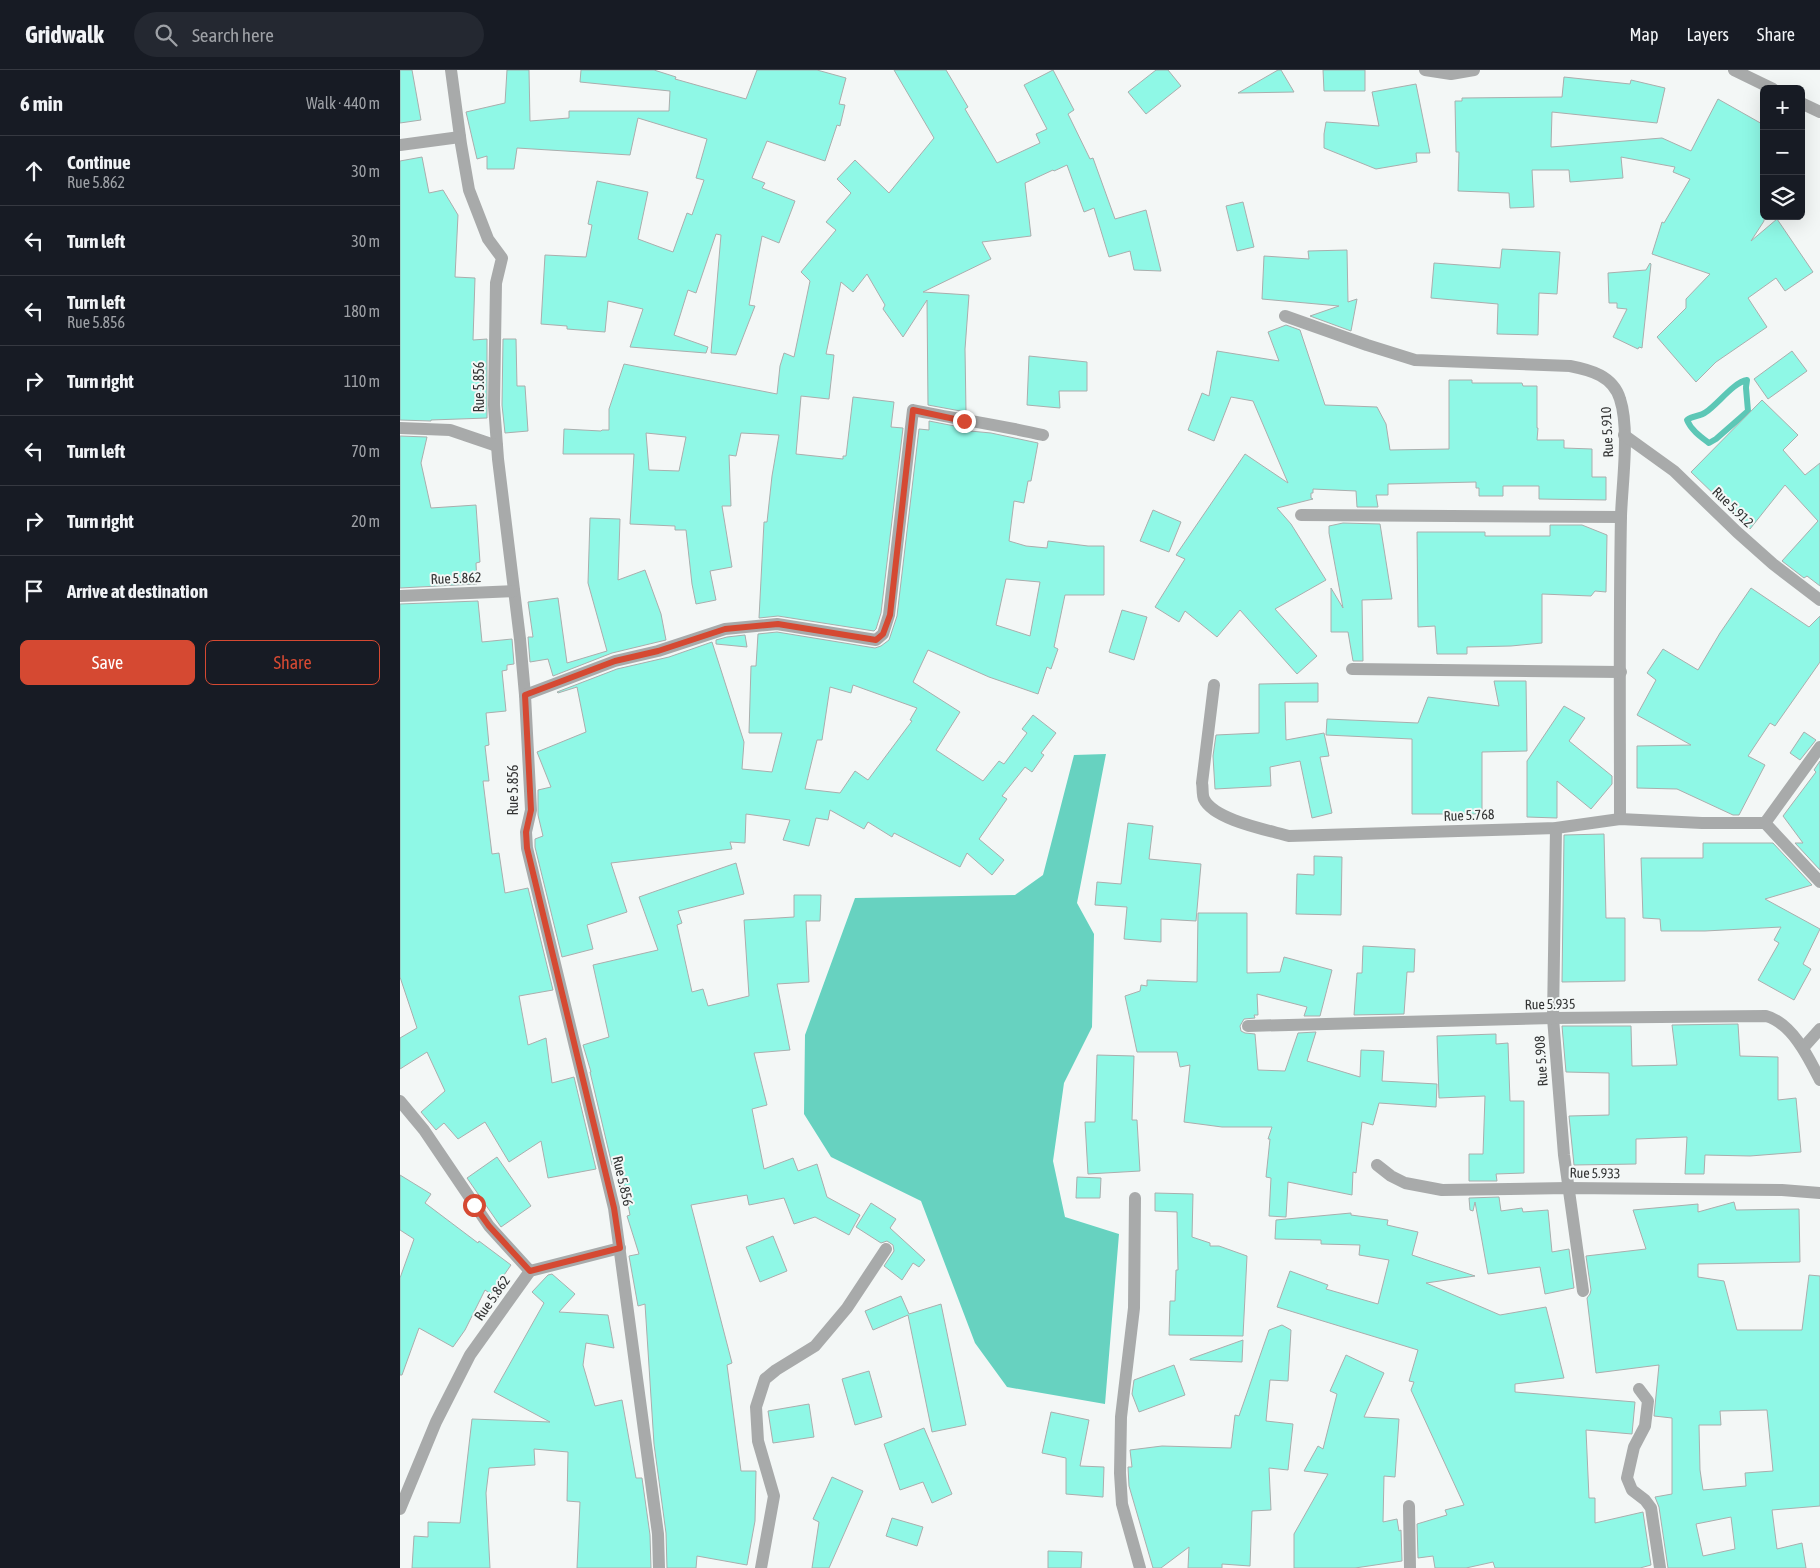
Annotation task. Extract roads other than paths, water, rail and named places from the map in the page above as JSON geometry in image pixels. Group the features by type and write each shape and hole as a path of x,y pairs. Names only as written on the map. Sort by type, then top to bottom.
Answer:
{"street":[{"name":"Rue 5.856","path":"451,70 460,137 470,190 488,239 502,258 496,284 494,404 525,695 531,810 526,832 527,848 614,1208 658,1534 659,1568"},
{"path":"1425,70 1451,74 1474,70"},
{"path":"1734,70 1764,85"},
{"path":"1805,105 1820,112"},
{"path":"400,145 460,137"},
{"name":"Rue 5.910","path":"1285,316 1415,360 1570,366 1591,370 1611,382 1620,398 1624,419 1621,517 1620,820"},
{"path":"525,695 615,661 658,651 725,629 778,624 876,640 883,634 890,615 913,410 964,421 995,424 1043,435"},
{"path":"400,428 450,430 497,446"},
{"name":"Rue 5.912","path":"1624,436 1674,471 1773,564 1820,600"},
{"path":"1301,515 1621,517"},
{"name":"Rue 5.862","path":"400,596 514,591"},
{"path":"1352,669 1621,672"},
{"name":"Rue 5.768","path":"1214,685 1202,783 1204,798 1216,811 1249,826 1290,836 1556,828 1620,820 1764,823"},
{"path":"1820,747 1764,823 1820,882"},
{"name":"Rue 5.908","path":"1556,828 1553,1018 1564,1155 1583,1291"},
{"name":"Rue 5.935","path":"1248,1026 1553,1018 1766,1016 1780,1022 1803,1048 1820,1080"},
{"path":"1803,1048 1820,1029"},
{"name":"Rue 5.862","path":"400,1101 424,1130 484,1219 530,1271 470,1355 436,1422 400,1509"},
{"name":"Rue 5.933","path":"1377,1165 1390,1176 1405,1183 1442,1190 1568,1188 1782,1190 1820,1193"},
{"path":"1135,1198 1134,1308 1121,1417 1120,1473 1122,1504 1140,1568"},
{"path":"530,1271 620,1248"},
{"path":"761,1568 774,1496 758,1442 756,1407 765,1380 776,1370 815,1346 847,1308 886,1249"},
{"path":"1639,1389 1648,1401 1645,1426 1634,1447 1627,1478 1632,1490 1645,1500 1651,1508 1660,1568"},
{"path":"1409,1506 1410,1568"}],"waterway":[{"path":"1746,387 1747,380 1731,389 1704,414 1687,420 1691,427 1709,443 1716,439 1748,411 1746,388"}]}
